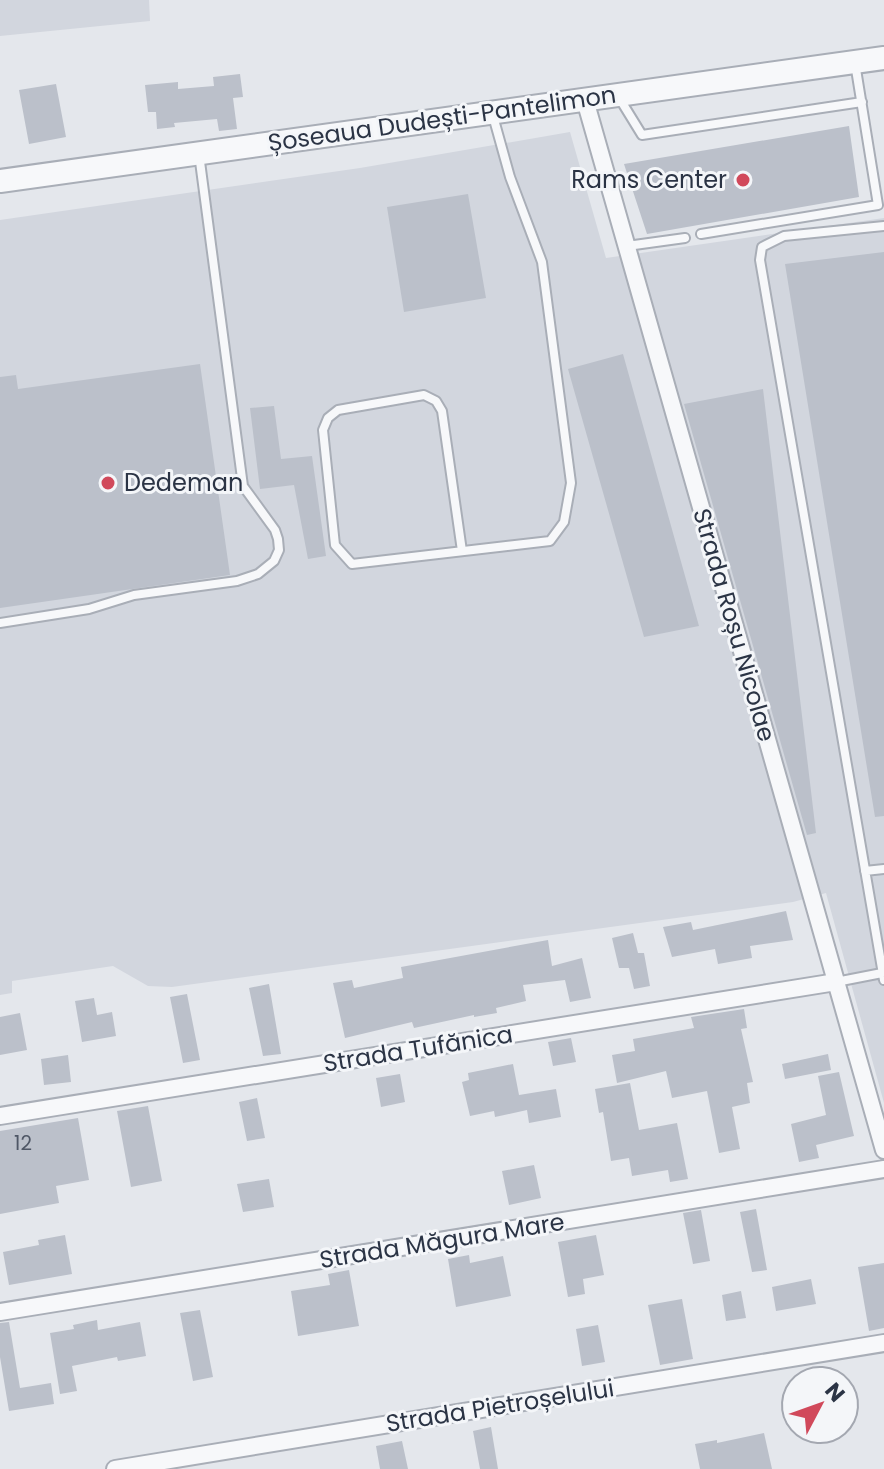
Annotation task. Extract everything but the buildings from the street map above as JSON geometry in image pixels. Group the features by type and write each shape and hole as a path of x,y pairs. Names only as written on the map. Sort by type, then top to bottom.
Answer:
{"street":[{"name":"Șoseaua Dudești-Pantelimon","path":"0,181 884,58"},
{"name":"Strada Roșu Nicolae","path":"585,100 884,1150"},
{"name":"Strada Tufănica","path":"0,1116 836,982"},
{"name":"Strada Măgura Mare","path":"0,1312 884,1169"},
{"name":"Strada Pietroșelului","path":"115,1469 884,1343"}],"lane":[{"path":"701,234 878,205 855,62"},
{"path":"618,95 642,135 862,102"},
{"path":"462,551 442,411 436,401 424,395 338,410 328,418 323,430 335,545 352,564 550,541 564,522 571,483 542,262 510,177 492,112"},
{"path":"0,623 89,609 134,595 237,581 258,574 274,561 279,550 275,530 243,486 199,153"},
{"path":"836,982 883,976 760,260 762,247 784,236 884,226"},
{"path":"627,246 685,238"},
{"path":"865,871 884,869"}],"shaded area":[{"path":"0,0 149,0 150,21 0,36"},
{"path":"570,132 606,258 884,218 884,1103 826,893 793,902 172,987 148,986 113,966 12,981 12,993 0,995 0,220 360,168"}],"place":[{"name":"Rams Center","path":"743,180"},
{"name":"Dedeman","path":"108,483"}]}
